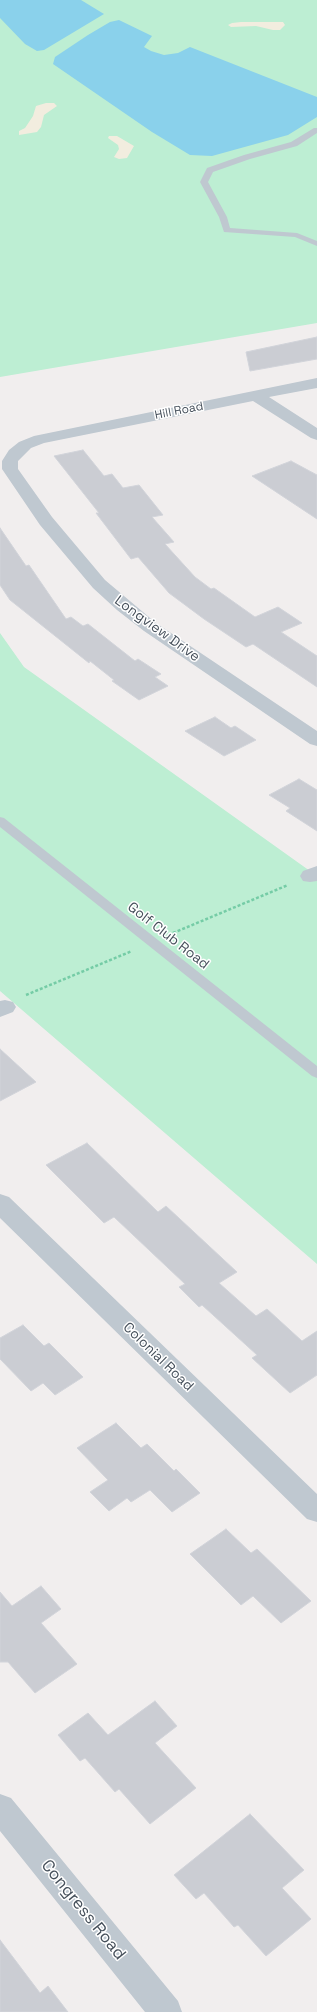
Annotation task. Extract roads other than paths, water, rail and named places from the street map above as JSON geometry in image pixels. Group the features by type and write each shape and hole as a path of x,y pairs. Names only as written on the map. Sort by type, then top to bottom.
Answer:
{"street":[{"name":"Hill Road","path":"40,439 317,383"},
{"path":"255,395 317,435"},
{"name":"Longview Drive","path":"40,439 25,445 15,453 10,461 10,469 46,520 99,584 123,606 150,627 317,740"},
{"name":"Colonial Road","path":"0,1203 317,1511"},
{"name":"Congress Road","path":"0,1808 166,2012"}],"lane":[{"path":"317,130 294,144 247,157 210,170 204,182 223,216 227,230 298,235 317,244"},
{"name":"Golf Club Road","path":"0,821 317,1073"}],"water":[{"path":"0,0 81,0 104,14 44,50 37,51 25,44 0,18"},
{"path":"119,20 152,36 144,47 151,51 164,55 178,53 190,47 317,97 317,117 288,135 212,156 190,155 152,132 53,64 55,57 88,35 110,22"}]}
